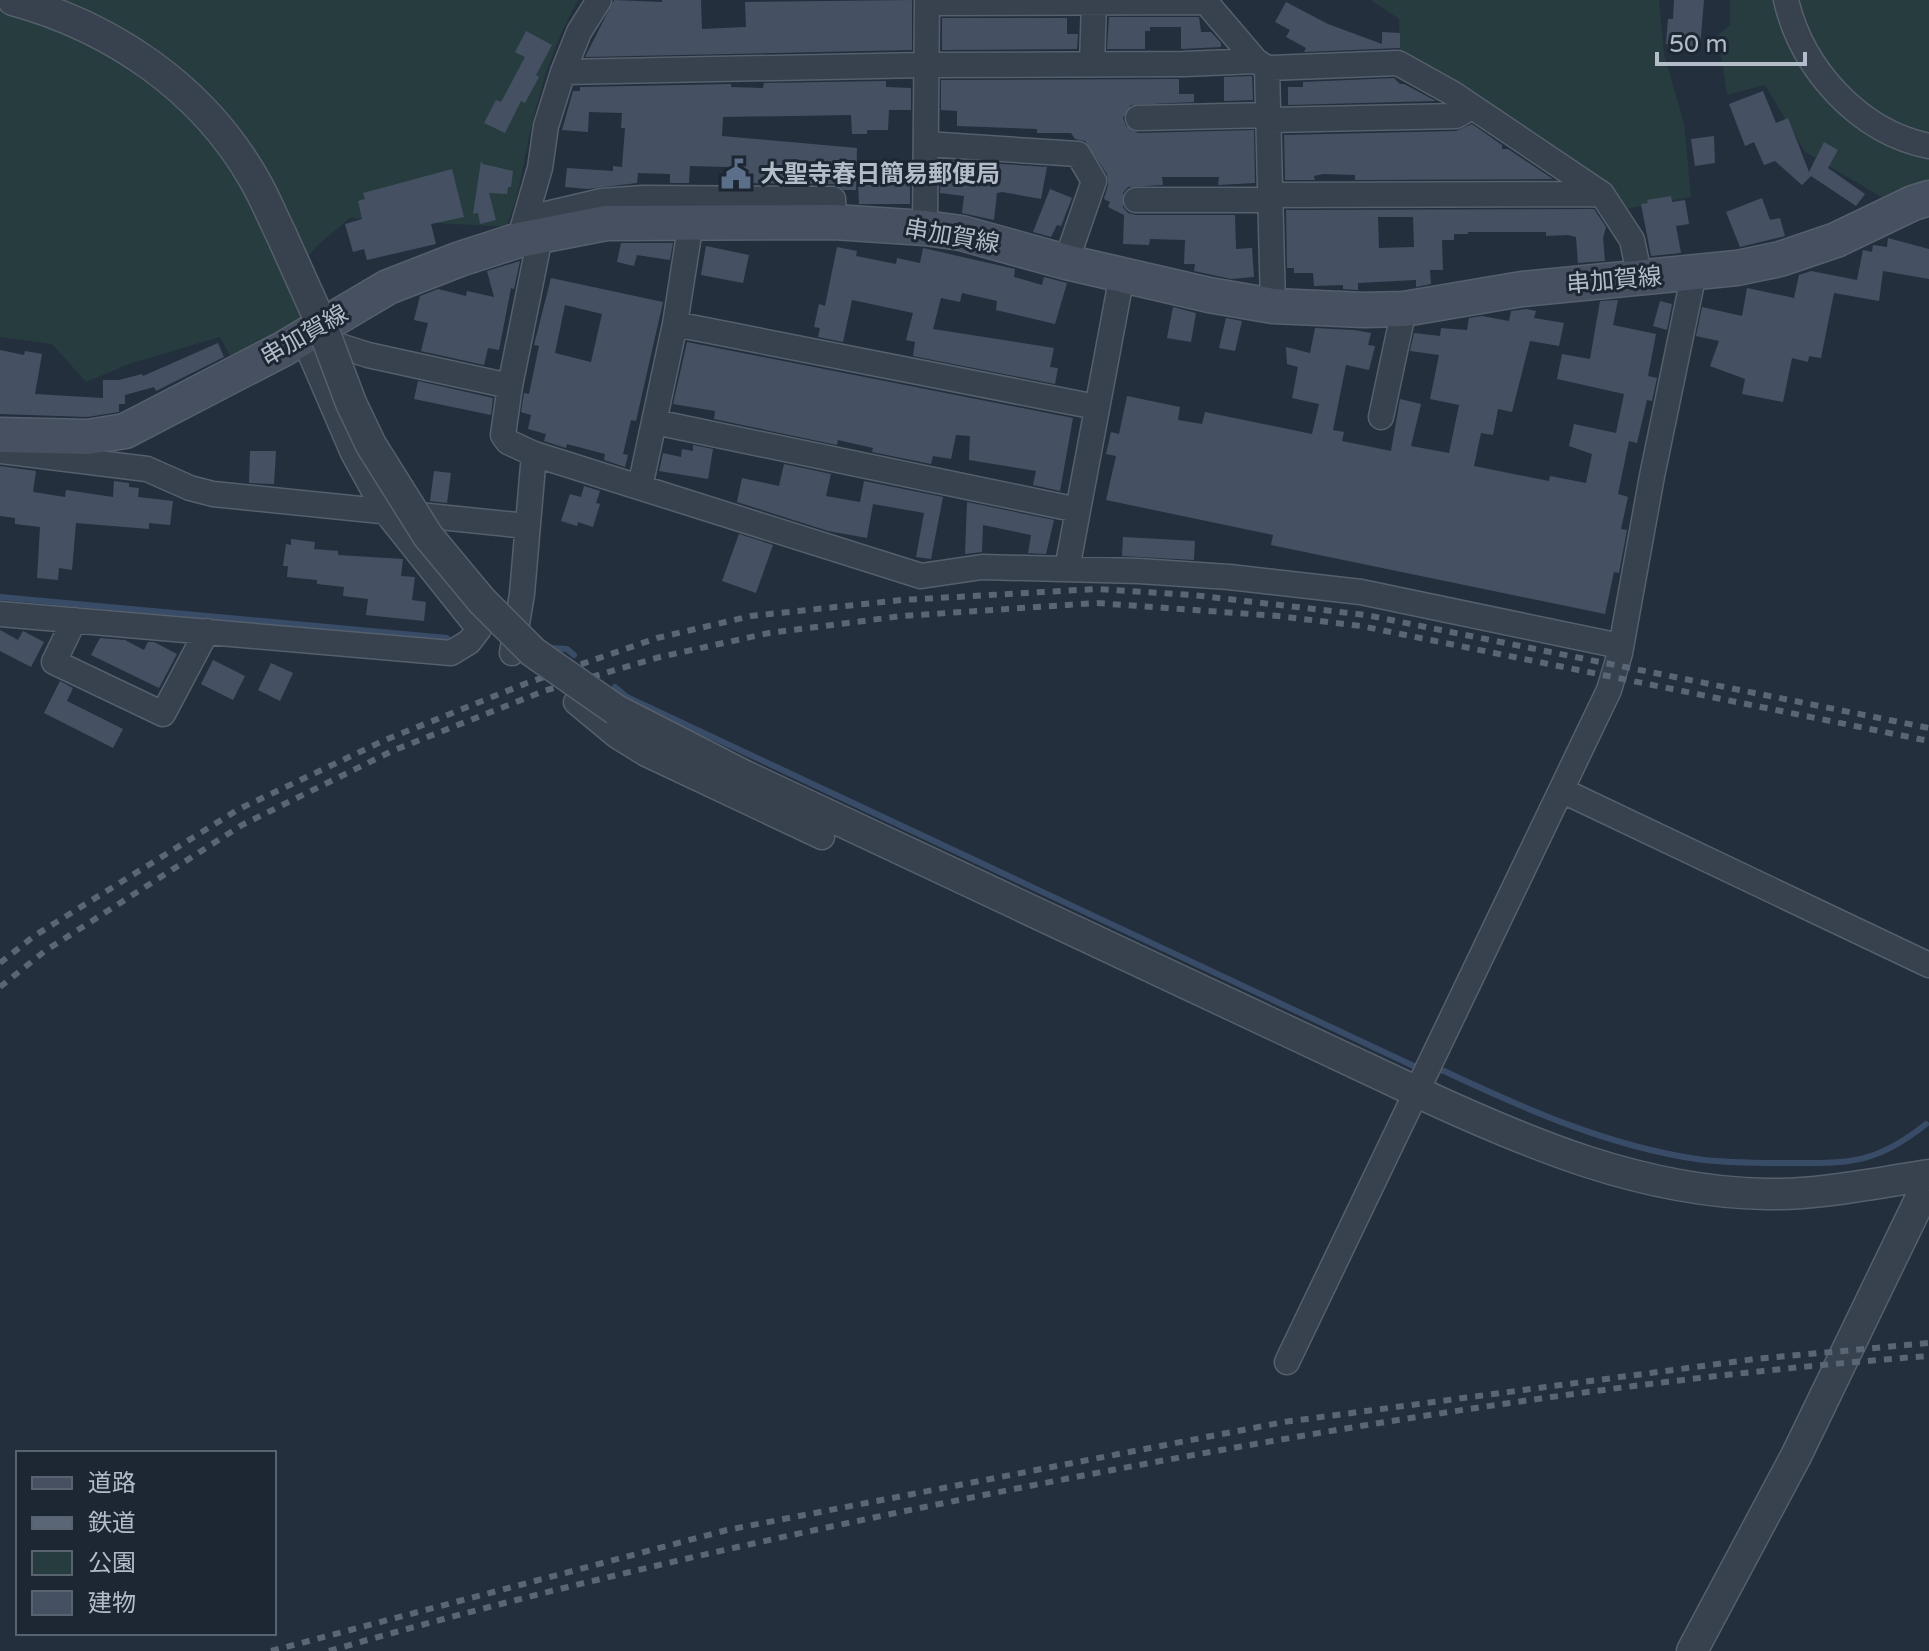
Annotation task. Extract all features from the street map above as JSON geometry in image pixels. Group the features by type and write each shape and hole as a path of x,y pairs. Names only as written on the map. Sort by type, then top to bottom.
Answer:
{"main road":[{"name":"串加賀線","path":"0,435 88,437 125,431 305,336 388,287 528,232 624,221 834,222 925,228 961,233 1066,262 1209,295 1273,306 1364,310 1404,309 1522,289 1694,273 1780,259 1836,240 1929,198"}],"street":[{"path":"13,0 84,24 155,67 192,101 234,150 253,177 281,234 371,445 428,536 482,601 533,652 616,710 755,781 1494,1128 1591,1164 1715,1191 1767,1194 1929,1178"},
{"path":"599,0 579,32 546,126 528,232 503,435 508,442 534,454 921,576 982,567 1229,577 1361,592 1620,646"},
{"path":"1786,0 1794,30 1806,53 1837,93 1861,115 1888,131 1911,143 1929,146"},
{"path":"925,228 927,1 1205,1 1262,65 1269,118 1273,306"},
{"path":"1092,64 1094,2"},
{"path":"563,72 925,65 1398,63 1472,107 1602,194 1632,240 1640,278"},
{"path":"1138,118 1456,116 1472,107"},
{"path":"926,144 1078,154 1094,181 1066,262"},
{"path":"1136,200 1602,194"},
{"path":"528,232 602,201 643,198 833,199 834,222"},
{"path":"640,487 675,324 691,222"},
{"path":"1287,1362 1609,690 1694,273"},
{"path":"1067,569 1122,275"},
{"path":"1381,417 1404,309"},
{"path":"675,324 1096,407"},
{"path":"305,336 368,355 510,386"},
{"path":"305,336 353,453 385,511 479,629 537,672"},
{"path":"655,422 1078,510"},
{"path":"0,451 147,469 190,488 213,494 527,526"},
{"path":"512,653 522,594 534,454"},
{"path":"0,614 451,653 469,642 479,629"},
{"path":"74,620 54,662 163,714 207,631"},
{"path":"576,702 617,736 646,754 822,837"},
{"path":"1561,790 1929,965"},
{"path":"1692,1651 1796,1456 1929,1178"}],"green space":[{"path":"0,0 578,0 562,31 544,79 518,191 506,227 350,218 319,244 286,280 301,318 233,361 220,337 129,364 86,382 52,344 0,337"},
{"path":"1371,0 1659,0 1664,54 1684,123 1691,197 1620,210 1400,56 1399,19"},
{"path":"1730,0 1929,0 1929,181 1883,198 1805,152 1765,85 1727,95 1718,35 1730,25"}],"building":[{"path":"614,0 701,0 702,29 746,27 745,2 912,0 912,50 585,57"},
{"path":"1674,0 1704,0 1700,47 1666,44 1668,19 1673,19"},
{"path":"1286,2 1328,24 1382,44 1382,32 1400,33 1400,48 1304,52 1306,48 1286,37 1290,30 1275,22"},
{"path":"1109,17 1199,17 1201,32 1211,32 1221,47 1181,49 1181,27 1150,27 1150,31 1145,31 1145,49 1107,49"},
{"path":"942,18 1067,18 1067,34 1078,34 1077,49 942,50"},
{"path":"526,31 552,45 536,75 539,77 525,103 521,101 505,133 484,123 496,100 501,102 525,57 515,52"},
{"path":"1252,76 1253,100 1224,101 1224,77"},
{"path":"1394,78 1436,101 1288,105 1288,87 1303,87 1303,82"},
{"path":"1179,79 1179,94 1194,94 1194,102 1131,105 1123,118 1126,126 1138,133 1254,130 1255,183 1218,185 1219,177 1162,177 1163,185 1128,187 1123,193 1123,207 1128,213 1136,215 1235,215 1236,249 1252,248 1254,277 1231,279 1194,271 1195,264 1184,264 1185,240 1150,239 1149,245 1123,244 1124,215 1108,207 1110,202 1104,199 1107,174 1085,141 1075,139 1071,133 957,126 957,111 941,110 941,80"},
{"path":"886,81 886,87 911,88 911,110 889,110 888,130 852,134 851,115 723,117 722,136 857,148 856,190 844,190 833,184 728,183 728,167 690,166 689,183 670,183 670,174 638,173 637,183 588,189 565,187 567,168 613,171 613,166 622,167 625,128 621,128 622,113 589,112 588,132 562,130 573,91 580,91 580,87 731,84 731,87 763,88 764,83"},
{"path":"1763,91 1776,123 1788,118 1809,172 1824,142 1838,150 1828,168 1865,194 1856,206 1811,176 1802,185 1775,161 1764,165 1754,142 1745,146 1729,104"},
{"path":"1472,124 1502,145 1502,149 1508,149 1553,179 1355,180 1355,175 1323,174 1314,176 1315,180 1285,180 1284,135 1456,131"},
{"path":"1714,136 1715,163 1695,166 1691,139"},
{"path":"941,160 1047,167 1041,199 1002,192 997,193 994,220 962,213 964,196 940,193"},
{"path":"481,161 513,171 507,194 489,193 496,220 480,224 478,213 473,214"},
{"path":"452,169 464,217 431,224 436,244 367,260 364,249 353,252 345,224 362,219 358,201 365,199 363,193"},
{"path":"858,181 910,181 910,204 859,204"},
{"path":"1050,189 1072,198 1061,226 1057,225 1051,237 1033,232"},
{"path":"1671,196 1672,202 1685,200 1689,224 1676,226 1681,253 1651,256 1641,204"},
{"path":"1762,198 1770,220 1780,218 1785,236 1740,247 1726,212"},
{"path":"1594,209 1606,227 1603,238 1605,261 1578,263 1576,237 1568,235 1468,232 1454,234 1454,240 1442,240 1443,270 1430,270 1431,284 1416,287 1416,280 1358,283 1358,290 1343,289 1343,285 1314,286 1313,273 1294,273 1294,268 1287,268 1286,210","holes":["1378,217 1413,217 1414,247 1379,248"]},
{"path":"1888,238 1929,249 1929,279 1883,271 1879,301 1834,293 1821,358 1809,356 1808,362 1792,358 1783,402 1742,394 1745,379 1710,366 1719,341 1696,336 1702,307 1742,316 1747,288 1794,298 1799,275 1811,271 1857,280 1863,250 1872,252 1873,245 1887,247"},
{"path":"621,243 673,243 670,260 637,255 634,266 617,262"},
{"path":"706,246 749,255 743,283 701,275"},
{"path":"837,247 857,251 856,256 896,264 897,258 920,263 923,248 1015,269 1014,277 1042,285 1044,277 1067,283 1055,324 996,310 997,301 962,293 960,302 941,298 933,329 1054,348 1050,367 1058,368 1055,384 913,356 915,342 906,340 913,313 852,300 843,342 818,337 820,328 814,327 819,304 825,306"},
{"path":"520,261 514,289 511,288 499,350 488,348 484,365 421,351 428,323 414,320 420,296 438,289 466,296 467,291 494,297 487,271"},
{"path":"551,278 663,302 636,421 631,420 623,454 628,455 625,467 604,460 605,454 544,441 546,434 528,429 531,415 521,412 524,393 529,394 539,346 534,345","holes":["565,305 602,314 591,362 555,353"]},
{"path":"1618,300 1613,325 1656,334 1648,376 1657,378 1652,401 1647,400 1637,443 1629,441 1618,494 1628,497 1621,529 1627,530 1619,573 1614,572 1605,614 1271,545 1273,535 1106,500 1116,456 1106,454 1111,432 1119,434 1127,396 1180,407 1178,420 1202,424 1205,412 1312,434 1319,404 1292,398 1298,367 1287,364 1286,347 1310,353 1315,328 1371,333 1368,345 1375,346 1369,370 1346,365 1333,430 1344,432 1342,441 1391,451 1400,399 1421,404 1411,446 1449,453 1459,405 1430,399 1439,355 1410,351 1414,333 1440,336 1441,328 1467,330 1469,318 1482,316 1509,321 1511,311 1526,309 1536,311 1534,318 1564,323 1559,346 1530,341 1512,412 1498,409 1493,435 1481,433 1474,466 1549,481 1550,476 1586,483 1592,454 1569,446 1574,424 1616,433 1624,394 1557,379 1562,354 1590,359 1600,301"},
{"path":"1660,301 1672,304 1667,330 1653,326"},
{"path":"1173,307 1196,313 1191,342 1167,338"},
{"path":"1226,318 1242,321 1235,351 1219,348"},
{"path":"687,342 1073,418 1060,491 1033,485 1036,471 969,460 970,436 956,435 951,459 933,456 931,464 872,452 873,448 838,440 837,445 714,419 715,411 673,404"},
{"path":"218,343 224,357 156,391 154,387 125,395 125,404 119,404 119,412 87,417 0,414 0,350 24,355 25,351 42,354 35,394 103,398 103,380 143,376"},
{"path":"418,381 493,398 491,415 414,399"},
{"path":"693,445 713,449 708,479 659,471 663,453 681,457 682,449 693,451"},
{"path":"250,451 276,451 274,484 249,483"},
{"path":"784,464 831,474 826,496 860,502 864,481 943,497 931,559 916,557 924,513 873,504 867,538 828,531 737,502 742,478 779,486"},
{"path":"0,466 36,471 33,492 65,497 66,490 113,497 114,481 129,483 129,487 139,488 138,497 173,501 170,525 149,523 149,529 76,523 72,570 59,568 58,580 37,578 40,527 15,524 15,518 0,516"},
{"path":"434,471 451,473 447,503 430,501"},
{"path":"584,486 600,491 596,503 600,504 593,527 561,521 570,494 581,497"},
{"path":"967,502 1054,520 1046,554 1028,553 1031,535 983,525 982,552 965,554"},
{"path":"739,534 773,545 756,593 722,581"},
{"path":"1123,537 1195,541 1194,560 1122,556"},
{"path":"291,539 315,542 314,549 338,551 338,555 403,559 401,576 415,577 412,600 426,602 424,621 366,615 368,599 343,596 344,587 287,577 288,566 283,566 286,544 291,545"},
{"path":"0,630 18,640 23,631 44,642 31,667 0,651"},
{"path":"100,638 125,640 144,650 148,642 154,642 177,654 159,688 91,655"},
{"path":"213,660 245,676 233,700 201,684"},
{"path":"271,663 293,673 280,701 258,690"},
{"path":"60,681 73,688 67,701 123,729 113,748 44,713"}],"waterway":[{"path":"0,597 447,638"},
{"path":"549,648 567,649 574,655"},
{"path":"615,687 627,697 1418,1068"},
{"path":"1435,1070 1599,1135 1664,1153 1708,1160 1842,1162 1891,1148 1926,1124"}],"railway":[{"path":"0,963 34,936 239,809 385,740 527,683 657,638 751,616 902,600 1096,589 1193,595 1366,615 1929,728"},
{"path":"0,987 45,951 242,825 392,751 544,691 660,657 769,633 902,616 1097,603 1278,616 1361,626 1929,741"},
{"path":"271,1651 727,1530 1284,1422 1755,1359 1929,1343"},
{"path":"329,1651 516,1600 705,1554 1086,1475 1401,1420 1611,1389 1929,1356"}],"place":[{"name":"大聖寺春日簡易郵便局","path":"736,174"}]}
